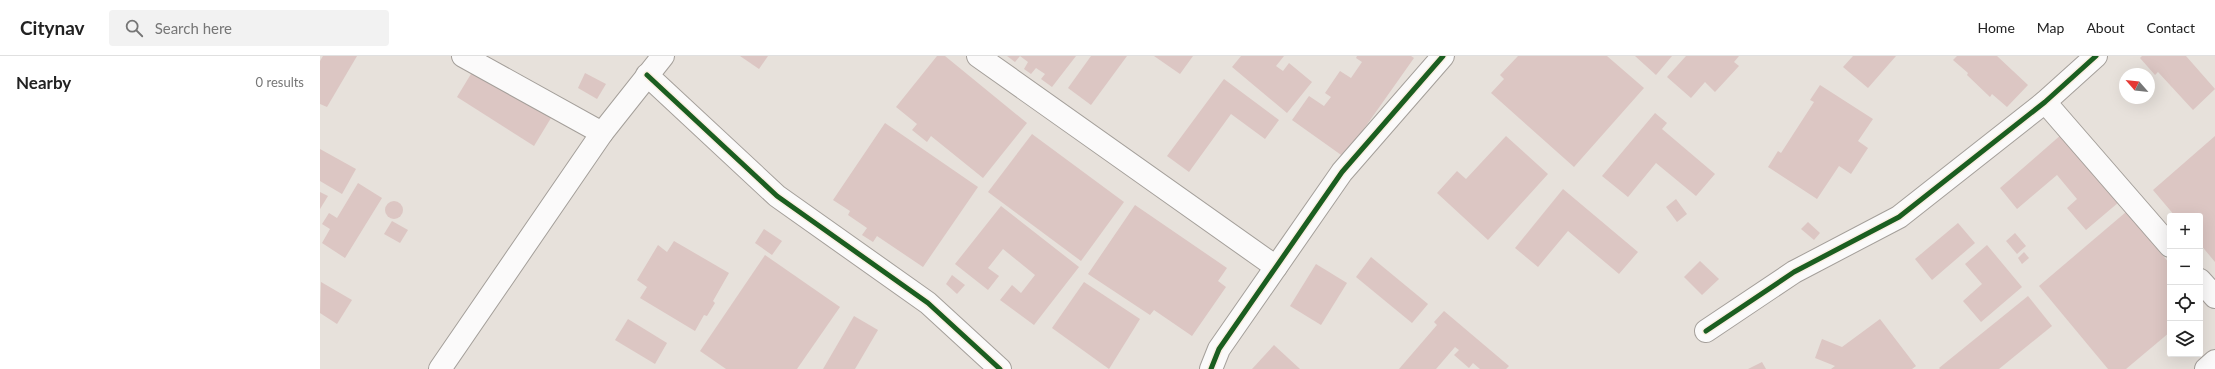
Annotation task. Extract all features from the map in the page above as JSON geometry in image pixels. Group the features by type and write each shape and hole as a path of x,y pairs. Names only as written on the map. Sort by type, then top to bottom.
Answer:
{"street":[{"path":"463,56 602,133"},
{"path":"440,369 602,133 662,56"},
{"path":"978,56 1276,268"},
{"path":"1211,369 1219,349 1342,172 1443,56"},
{"path":"1706,331 1794,272 1899,217 2044,102 2096,56"},
{"path":"647,75 778,196 928,303 1000,369"},
{"path":"2044,102 2167,243"},
{"path":"2203,283 2215,297"},
{"path":"2206,369 2215,361"}],"building":[{"path":"323,56 357,56 327,107 320,104 320,61"},
{"path":"740,56 768,56 759,69"},
{"path":"937,56 945,56 1027,123 983,178 931,136 927,142 912,130 917,124 896,107"},
{"path":"1007,56 1020,56 1015,62"},
{"path":"1020,56 1076,56 1052,87 1041,79 1045,74 1036,68 1031,74 1024,69 1028,62"},
{"path":"1091,56 1127,56 1091,105 1068,88"},
{"path":"1154,56 1193,56 1180,74"},
{"path":"1241,56 1284,56 1276,66 1283,71 1289,63 1312,82 1287,113 1232,67"},
{"path":"1357,56 1411,56 1414,58 1344,157 1292,120 1309,96 1324,106 1331,97 1325,93 1340,71 1351,78 1362,62 1356,58"},
{"path":"1518,56 1607,56 1644,88 1574,167 1491,93 1504,79 1500,75"},
{"path":"1635,56 1672,56 1656,75"},
{"path":"1686,56 1739,56 1734,62 1739,66 1715,92 1705,82 1691,98 1667,77"},
{"path":"1853,56 1896,56 1868,88 1843,67"},
{"path":"1957,56 1997,56 2028,85 2007,107 1992,94 1990,97 1967,75 1968,73 1953,60"},
{"path":"2142,56 2186,56 2215,89 2193,110 2158,72 2155,75 2155,68 2149,68 2140,58"},
{"path":"474,69 551,118 534,146 457,97"},
{"path":"585,73 606,84 597,99 578,88"},
{"path":"1224,79 1279,120 1265,139 1231,114 1189,172 1167,156"},
{"path":"1820,85 1873,119 1858,141 1868,148 1851,174 1839,166 1817,199 1768,167 1778,151 1781,153 1814,102 1810,100"},
{"path":"1655,113 1667,123 1662,129 1715,174 1696,196 1656,163 1628,197 1602,176"},
{"path":"885,123 978,187 923,267 877,236 873,242 862,235 867,228 848,215 850,211 833,200"},
{"path":"1032,134 1124,202 1081,261 988,192"},
{"path":"2062,134 2119,202 2086,230 2067,208 2077,199 2057,175 2017,209 2000,188"},
{"path":"1506,136 1548,174 1488,240 1437,193 1457,171 1466,179"},
{"path":"2215,136 2215,262 2203,248 2203,213 2172,213 2153,190"},
{"path":"320,149 356,169 342,194 320,181"},
{"path":"358,183 382,198 345,258 322,243 330,229 322,224 329,213 337,218"},
{"path":"1563,189 1638,252 1619,274 1568,231 1538,267 1515,248"},
{"path":"320,192 328,196 320,209"},
{"path":"1676,199 1687,214 1677,222 1666,207"},
{"path":"390,201 398,201 403,206 401,217 398,219 390,219 385,214 385,206"},
{"path":"1135,205 1227,268 1218,281 1226,287 1192,336 1154,310 1150,315 1088,274"},
{"path":"1001,206 1079,267 1034,325 1000,300 1012,285 1021,293 1035,275 1003,249 988,268 999,276 988,290 955,264"},
{"path":"2126,212 2167,260 2167,335 2126,369 2108,369 2039,286"},
{"path":"392,221 408,230 400,243 384,234"},
{"path":"1808,222 1820,233 1814,240 1801,229"},
{"path":"1958,223 1975,243 1932,280 1915,259"},
{"path":"764,229 782,241 772,255 755,243"},
{"path":"2015,233 2026,246 2017,254 2006,241"},
{"path":"674,241 729,273 713,301 715,303 707,316 704,315 695,331 640,298 647,287 637,280 658,245 667,252"},
{"path":"1987,245 2022,287 1981,322 1963,301 1982,284 1965,264"},
{"path":"2024,252 2029,258 2022,264 2018,258"},
{"path":"765,255 840,307 797,369 726,369 700,351"},
{"path":"1371,257 1428,304 1412,323 1356,277"},
{"path":"1700,261 1719,279 1702,295 1684,277"},
{"path":"1316,264 1347,283 1321,325 1290,306"},
{"path":"952,275 965,285 957,294 946,284"},
{"path":"321,282 352,300 337,324 320,313"},
{"path":"1084,282 1140,319 1109,369 1052,328"},
{"path":"2028,296 2052,326 1999,369 1939,368"},
{"path":"1444,311 1509,366 1506,369 1480,369 1473,363 1469,368 1454,355 1459,350 1455,347 1436,369 1399,369 1437,325 1434,322"},
{"path":"854,316 878,330 855,369 823,369"},
{"path":"628,319 667,343 655,364 615,340"},
{"path":"1880,319 1916,366 1912,369 1831,369 1835,366 1815,358 1822,339 1842,347"},
{"path":"1274,345 1300,369 1252,369"},
{"path":"1762,362 1766,369 1748,369"}],"cycle path":[{"path":"1211,369 1219,349 1342,172 1443,56"},
{"path":"1706,331 1794,272 1899,217 2045,102 2096,56"},
{"path":"647,75 777,196 928,303 1000,369"}]}
